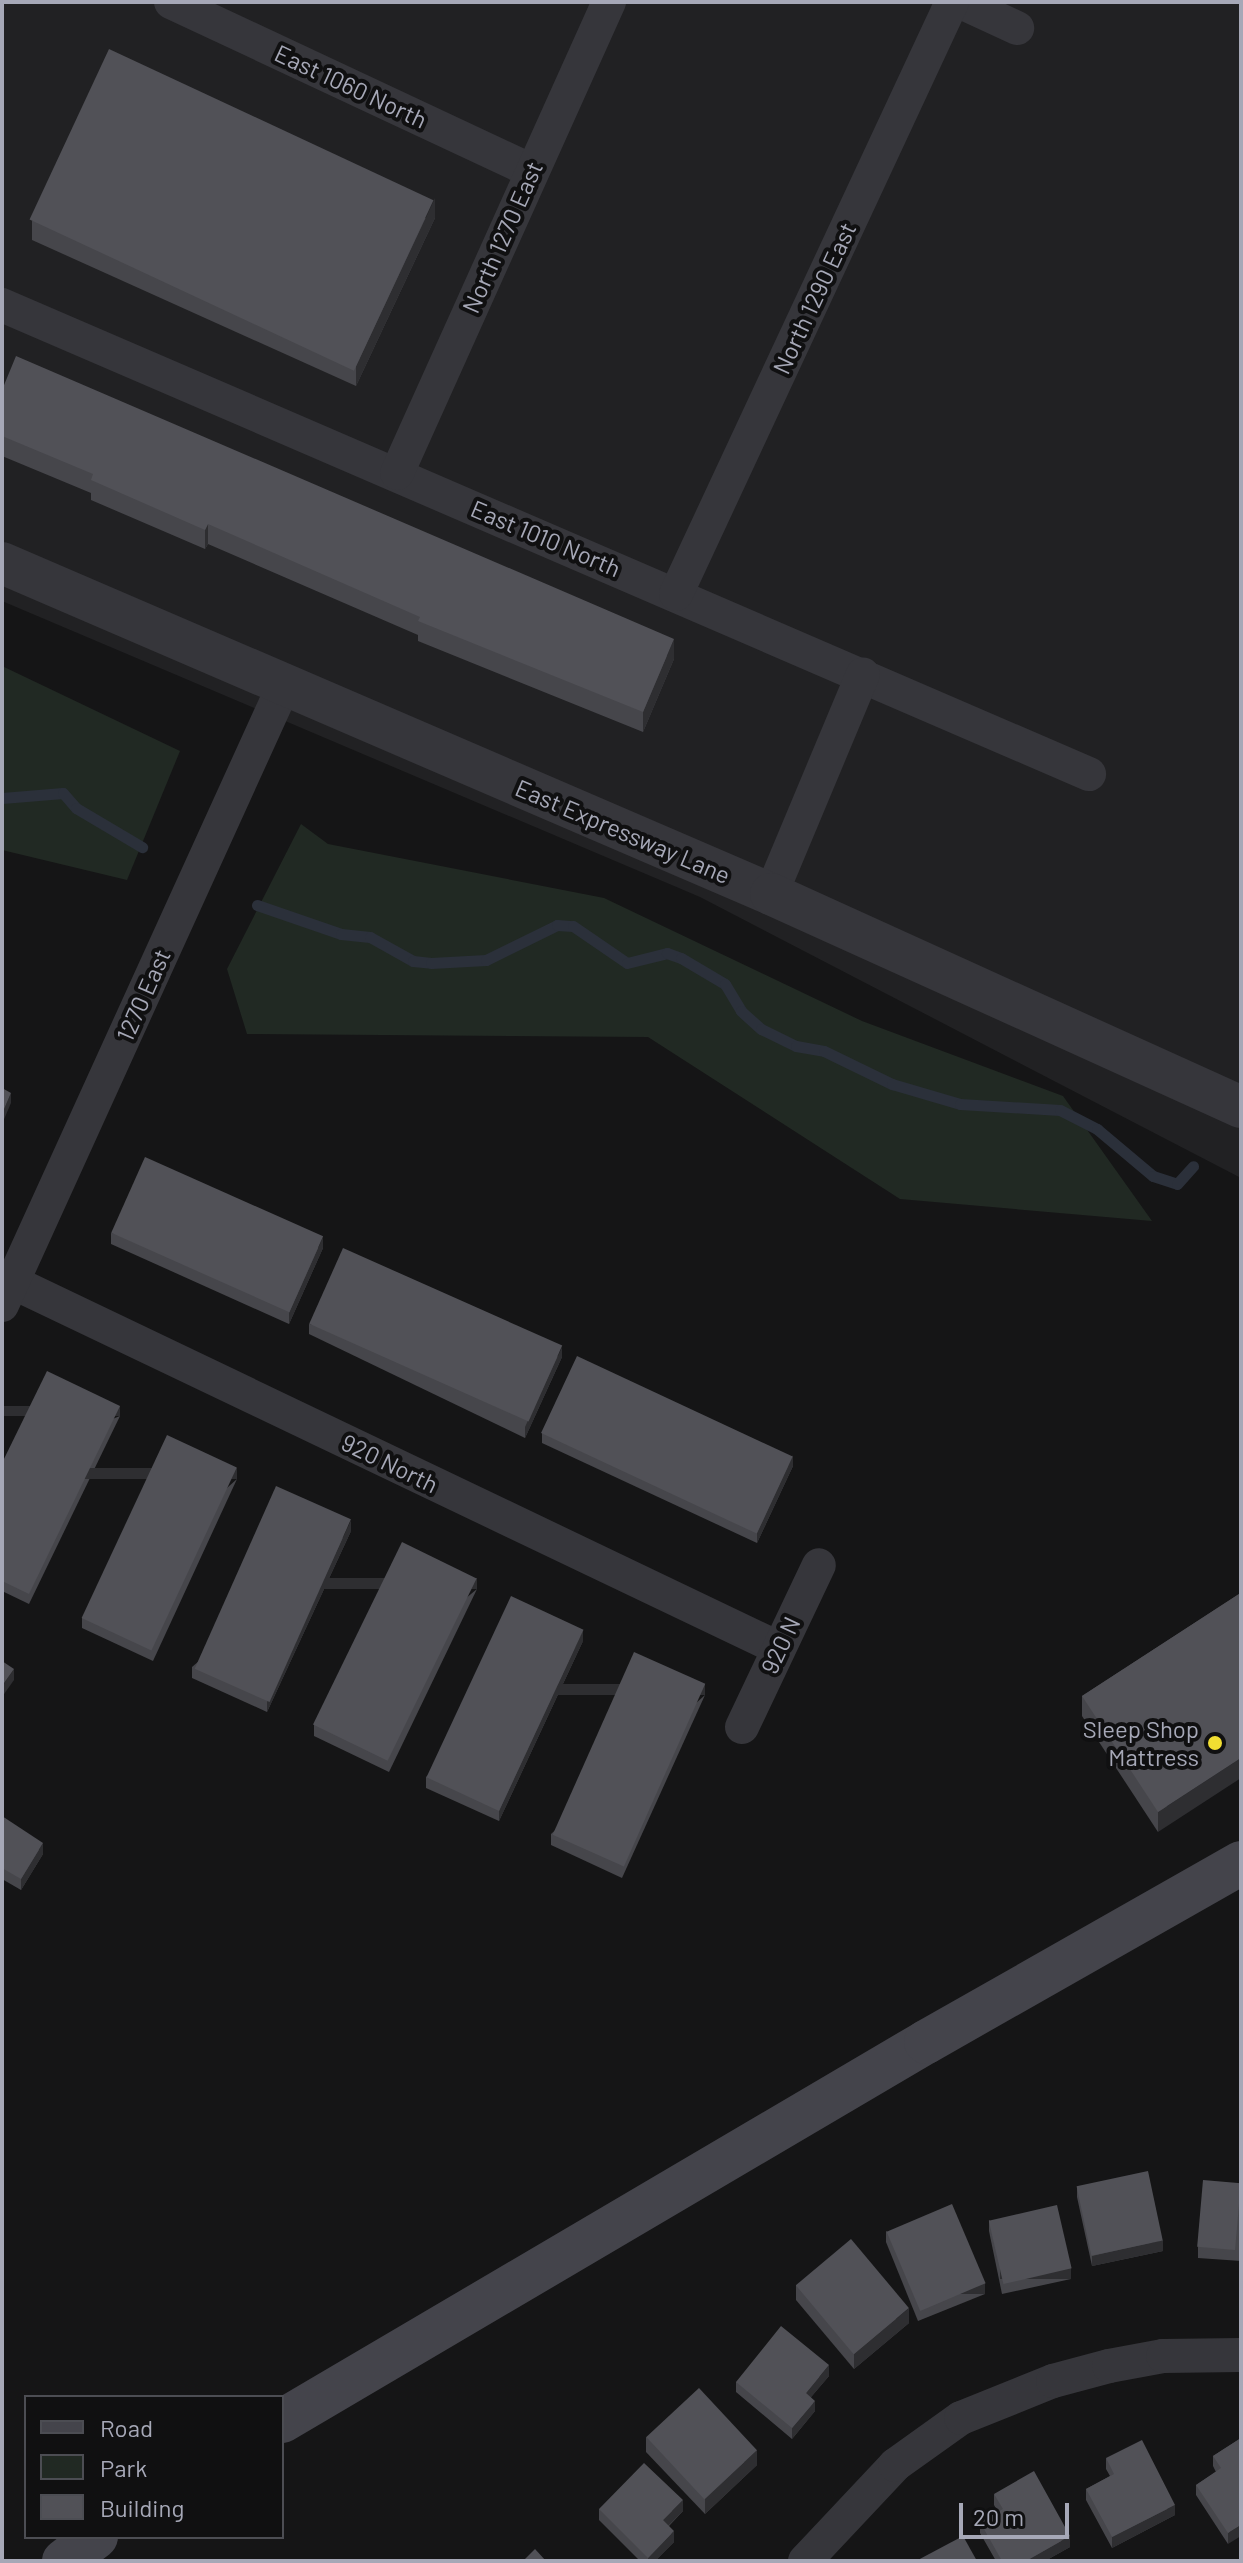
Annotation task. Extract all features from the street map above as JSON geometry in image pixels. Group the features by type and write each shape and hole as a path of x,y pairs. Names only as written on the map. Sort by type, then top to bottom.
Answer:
{"main road":[{"path":"284,2420 926,2042 1241,1863"},
{"path":"64,2561 93,2539"}],"street":[{"name":"East 1060 North","path":"171,2 532,171"},
{"name":"North 1270 East","path":"397,473 609,2"},
{"name":"North 1290 East","path":"676,594 952,2"},
{"path":"961,2 1017,28"},
{"name":"East 1010 North","path":"2,305 1089,774"},
{"name":"East Expressway Lane","path":"2,563 771,894 1241,1107"},
{"path":"771,894 863,674"},
{"name":"1270 East","path":"6,1288 284,685"},
{"name":"920 North","path":"6,1288 778,1648"},
{"name":"920 N","path":"742,1727 819,1565"},
{"path":"805,2561 895,2465 961,2418 1053,2381 1109,2366 1163,2356 1241,2355"}],"shaded area":[{"path":"2,2 1241,2 1241,1178 700,897 2,601"}],"green space":[{"path":"2,666 180,751 127,880 2,850"},
{"path":"301,824 328,844 604,898 862,1021 1063,1096 1152,1221 900,1199 648,1037 247,1034 227,969"}],"building":[{"path":"109,49 433,200 354,371 30,219"},
{"path":"16,356 674,639 643,712 418,621 420,617 208,524 205,530 91,480 93,474 2,436 2,390"},
{"path":"2,1088 11,1093 2,1114"},
{"path":"145,1157 323,1236 289,1312 111,1233"},
{"path":"343,1248 562,1346 528,1421 309,1324"},
{"path":"577,1356 793,1457 757,1534 541,1433"},
{"path":"47,1371 120,1406 29,1594 2,1581 2,1463"},
{"path":"167,1435 237,1468 151,1651 82,1618"},
{"path":"276,1486 351,1519 270,1702 195,1669"},
{"path":"402,1542 477,1578 388,1761 313,1724"},
{"path":"1239,1594 1241,1758 1158,1812 1082,1696"},
{"path":"511,1596 584,1630 499,1811 426,1777"},
{"path":"634,1652 705,1684 624,1866 553,1835"},
{"path":"2,1661 14,1669 2,1686"},
{"path":"2,1816 43,1843 21,1879 2,1868"},
{"path":"1148,2171 1163,2240 1091,2256 1077,2186"},
{"path":"1203,2180 1241,2183 1235,2250 1197,2247"},
{"path":"952,2204 986,2283 920,2311 887,2232"},
{"path":"1057,2205 1072,2268 1003,2284 989,2221"},
{"path":"851,2239 909,2308 854,2354 796,2285"},
{"path":"781,2326 829,2365 806,2393 815,2401 792,2428 736,2382"},
{"path":"699,2388 757,2450 704,2499 646,2437"},
{"path":"1241,2438 1241,2525 1228,2533 1196,2485 1221,2468 1213,2456"},
{"path":"1142,2440 1175,2505 1112,2537 1086,2489 1114,2474 1106,2458"},
{"path":"644,2463 683,2500 663,2520 674,2531 648,2558 599,2509"},
{"path":"1034,2471 1070,2536 1026,2561 1002,2561 980,2522 1003,2509 994,2494"},
{"path":"963,2536 977,2561 916,2561"},
{"path":"535,2549 546,2561 523,2561"}],"waterway":[{"path":"2,798 63,793 76,808 142,847"},
{"path":"257,905 341,934 370,937 413,961 431,963 486,960 557,925 573,926 627,963 667,953 681,958 725,984 741,1011 761,1029 796,1046 824,1051 892,1084 960,1104 1060,1110 1097,1129 1153,1176 1177,1184 1193,1166"}],"place":[{"name":"Sleep Shop Mattress","path":"1215,1743"}]}
